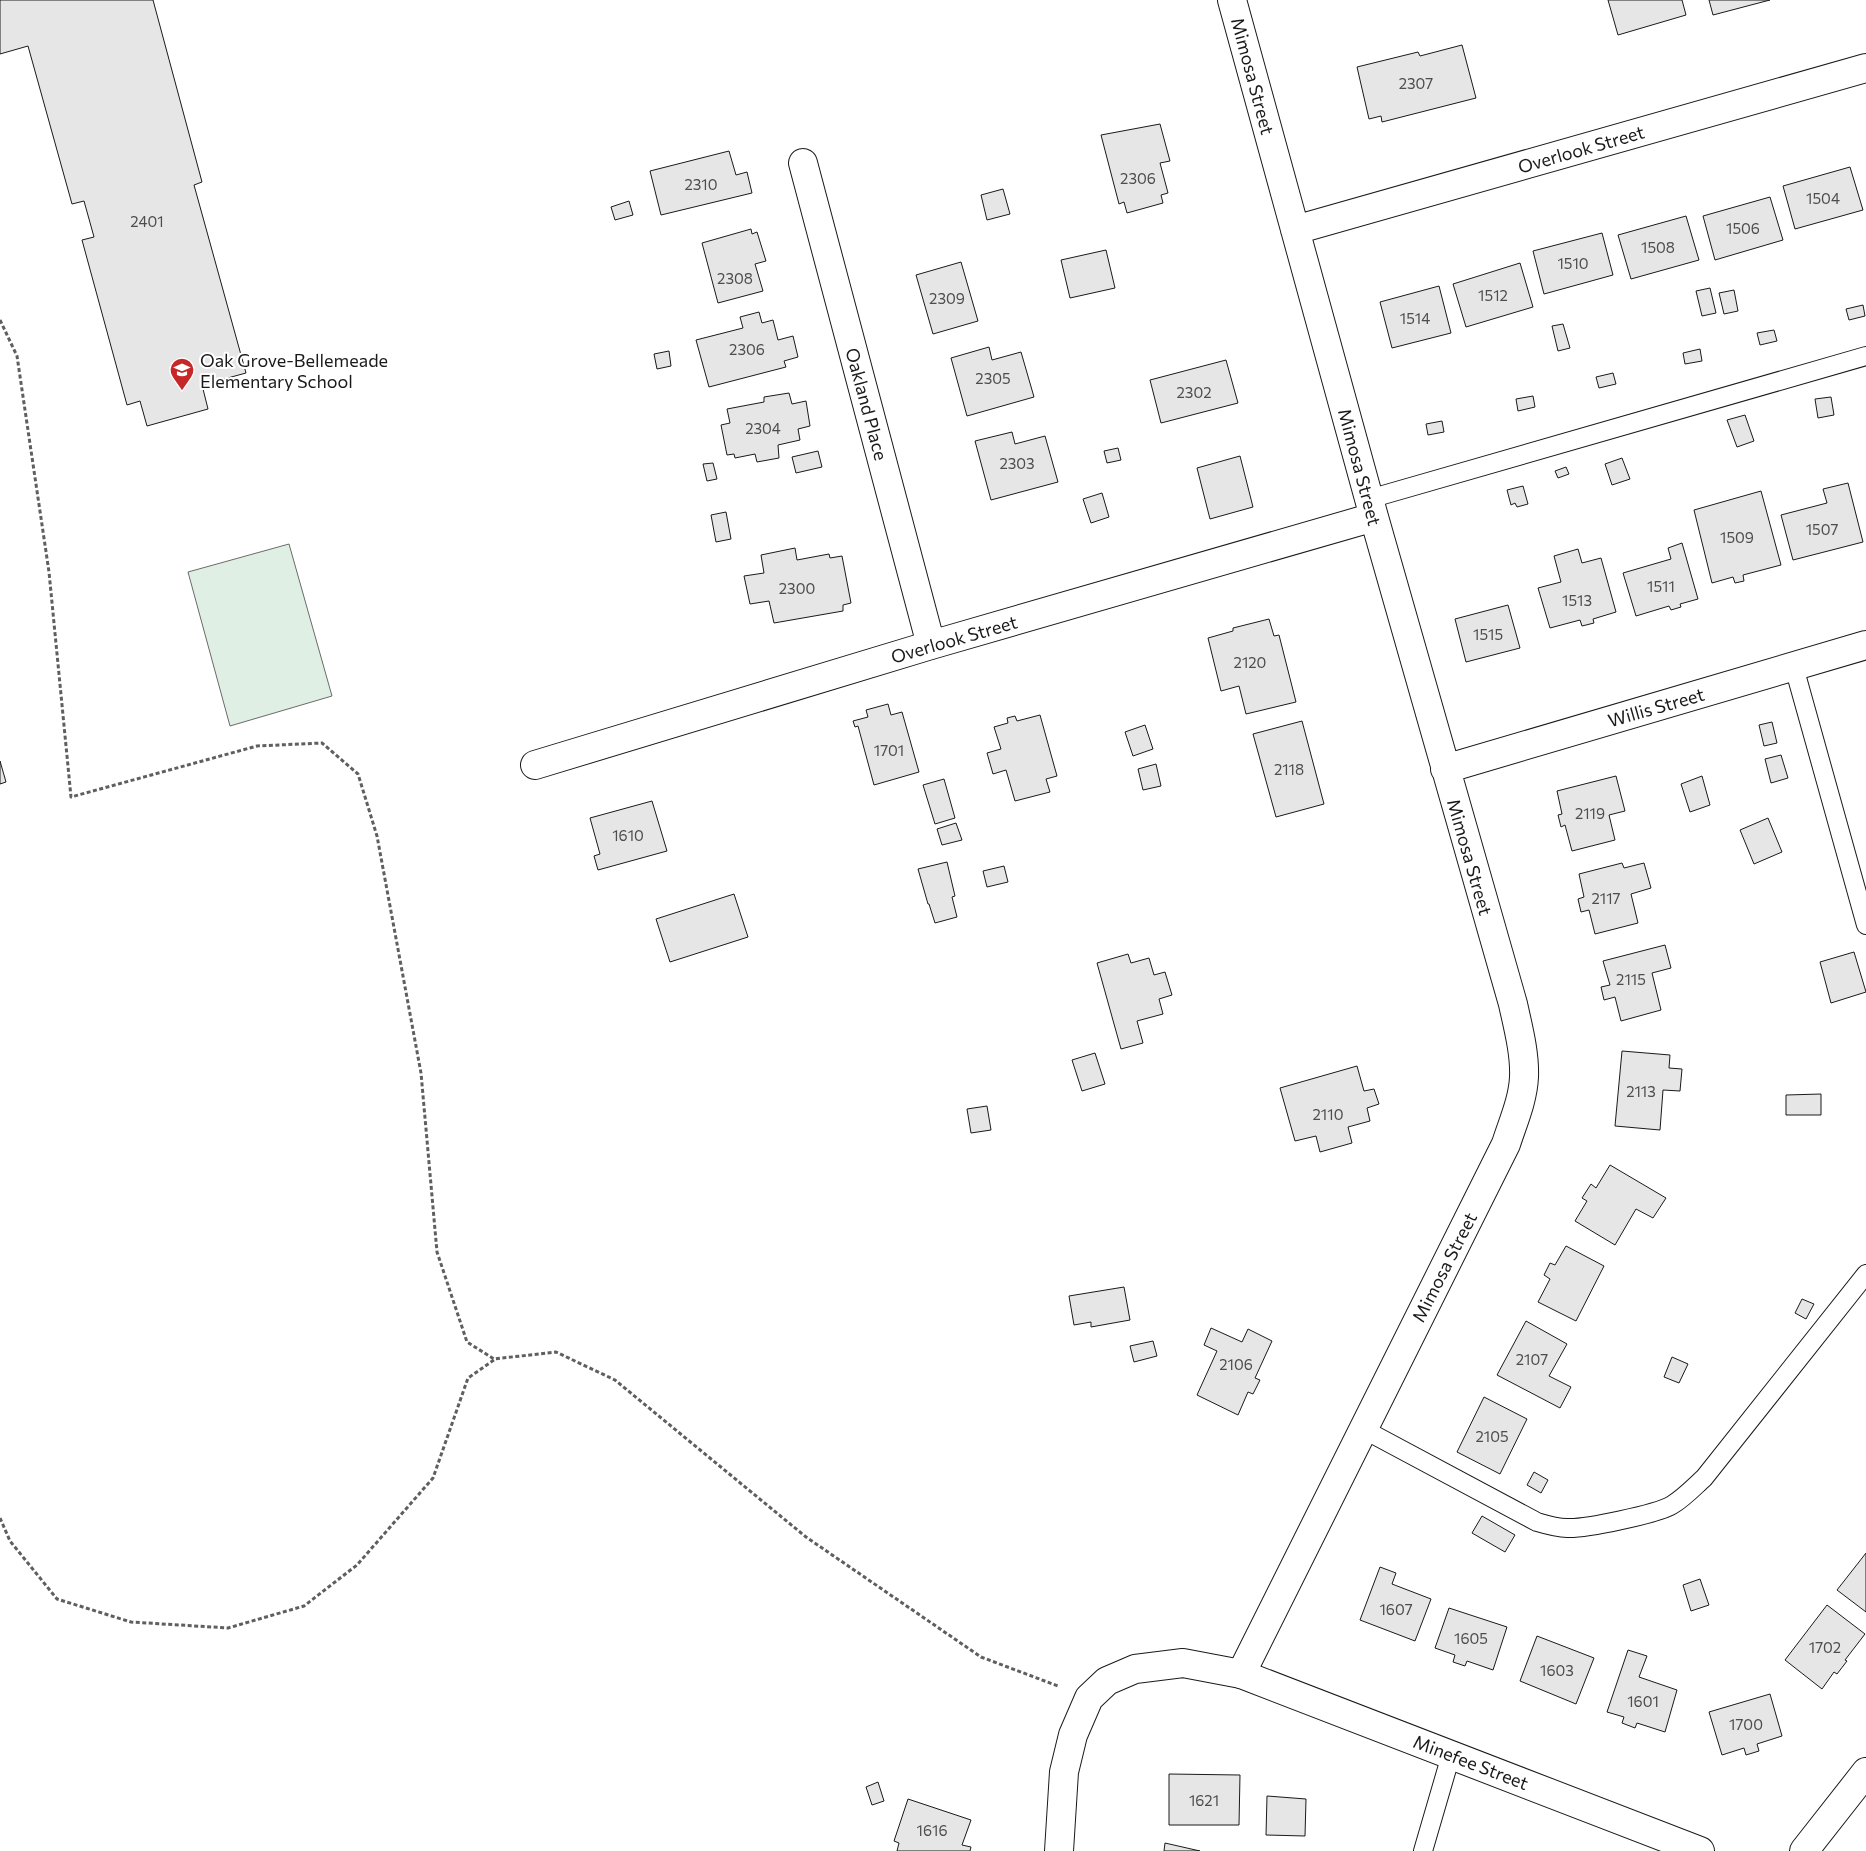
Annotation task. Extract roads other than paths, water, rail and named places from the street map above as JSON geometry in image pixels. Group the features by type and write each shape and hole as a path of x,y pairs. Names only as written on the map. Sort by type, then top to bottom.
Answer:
{"street":[{"name":"Mimosa Street","path":"1232,0 1371,508 1513,1004 1520,1040 1524,1077 1518,1111 1506,1144 1241,1674"},
{"name":"Overlook Street","path":"1296,230 1866,68"},
{"name":"Oakland Place","path":"803,163 931,645"},
{"name":"Overlook Street","path":"535,765 931,645 1371,508"},
{"name":"Willis Street","path":"1445,770 1866,645"},
{"name":"Minefee Street","path":"1059,1851 1064,1772 1072,1735 1089,1698 1107,1682 1135,1669 1183,1663 1241,1674 1700,1851"},
{"path":"1804,1851 1866,1772"}],"lane":[{"path":"1371,508 1866,356"},
{"path":"1794,667 1866,925"},
{"path":"1363,1429 1537,1522 1553,1526 1582,1528 1658,1511 1671,1506 1681,1499 1704,1478 1866,1274"},
{"path":"1424,1851 1451,1755"}],"place":[{"name":"Oak Grove-Bellemeade Elementary School","path":"182,391"}]}
